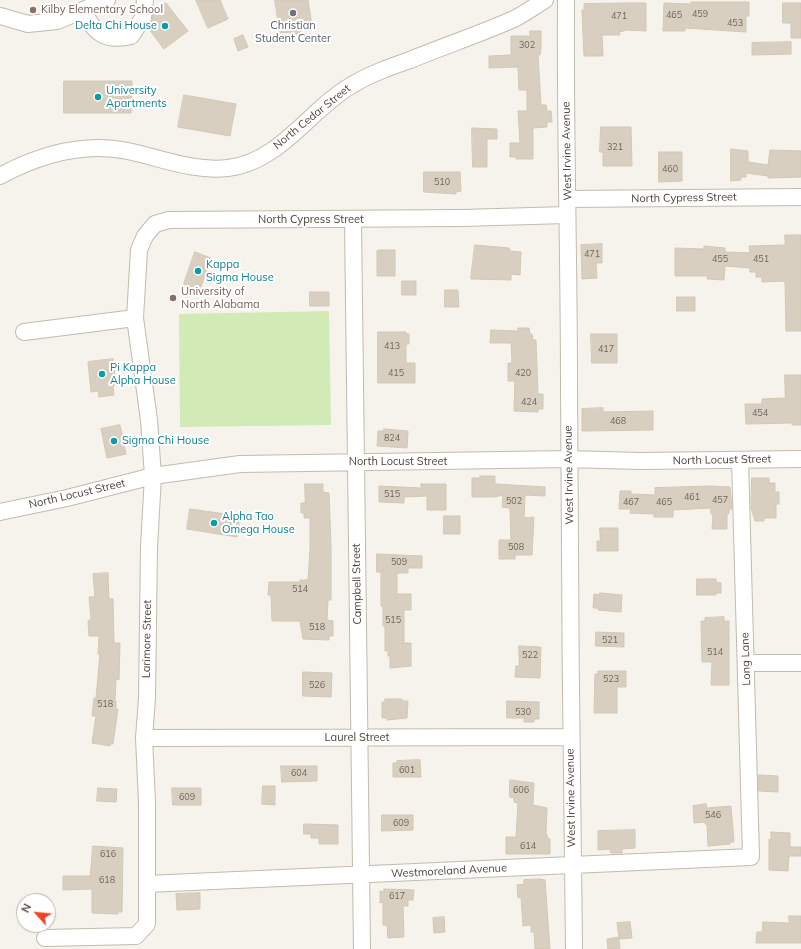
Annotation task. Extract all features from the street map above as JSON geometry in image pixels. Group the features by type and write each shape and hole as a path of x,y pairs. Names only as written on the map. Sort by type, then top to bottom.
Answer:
{"street":[{"path":"0,16 28,24 57,21 107,0"},
{"path":"83,10 89,23 100,35 118,39 132,36 142,18 145,0"},
{"name":"North Cedar Street","path":"0,176 37,158 66,151 97,148 127,151 200,169 229,168 257,159 282,143 327,102 352,85 379,72 515,18 545,0"},
{"name":"West Irvine Avenue","path":"566,0 568,459 572,672 570,737 574,949"},
{"name":"North Cypress Street","path":"567,199 801,196"},
{"name":"North Cypress Street","path":"135,318 140,250 145,236 155,224 169,220 352,220 567,215"},
{"name":"Campbell Street","path":"352,220 362,949"},
{"path":"24,332 135,318"},
{"name":"Larimore Street","path":"45,938 136,936 147,924 144,738 147,698 149,547 153,476 149,420 135,318"},
{"name":"North Locust Street","path":"0,512 68,498 153,476 240,464 568,459 640,461 801,459"},
{"name":"Long Lane","path":"740,460 751,857"},
{"path":"746,663 801,663"},
{"name":"Laurel Street","path":"144,738 570,737"},
{"name":"Westmoreland Avenue","path":"147,884 751,857"}],"green space":[{"path":"329,311 331,425 180,427 179,314"}],"building":[{"path":"196,0 220,0 228,19 208,28"},
{"name":"Christian Student Center","path":"275,0 308,0 312,26 301,28 301,34 291,36 290,32 280,33"},
{"path":"691,2 749,2 749,16 746,16 746,32 685,28 685,31 663,31 664,3 691,4"},
{"name":"Delta Chi House","path":"166,3 188,31 164,49 148,28 153,12"},
{"path":"646,3 646,31 627,30 619,32 620,35 602,35 603,56 584,56 582,10 584,10 584,4"},
{"path":"783,3 801,3 801,38 791,38 791,23 783,23"},
{"path":"530,31 541,31 541,48 540,55 538,55 541,105 546,105 547,111 551,111 552,122 547,122 547,127 533,128 533,159 516,159 516,157 510,157 510,143 520,143 518,111 527,111 527,90 519,90 518,67 489,68 489,56 511,55 511,36 530,36"},
{"path":"243,35 248,47 238,51 234,39"},
{"path":"791,42 791,54 752,55 752,43"},
{"name":"University Apartments","path":"64,81 132,81 131,113 64,113"},
{"name":"University Apartments","path":"184,95 236,104 230,136 178,127"},
{"path":"601,127 631,127 632,166 603,166 603,152 600,152"},
{"path":"472,128 497,129 497,139 487,139 487,167 473,167"},
{"path":"731,149 748,151 748,162 768,165 770,150 801,151 801,177 768,178 768,176 746,173 746,177 741,177 741,180 731,181"},
{"path":"659,152 682,152 682,181 659,182"},
{"path":"424,172 460,172 461,191 456,192 456,194 424,192"},
{"path":"785,235 801,235 801,331 786,331 785,281 762,282 762,277 756,277 756,272 750,272 750,268 725,266 724,280 707,279 708,276 675,276 675,248 704,249 704,246 725,248 725,252 750,253 749,246 785,245"},
{"path":"602,244 602,263 596,263 597,278 582,279 581,245"},
{"path":"475,245 509,248 510,251 521,252 520,275 511,274 511,280 471,279"},
{"path":"395,250 395,276 377,276 377,251"},
{"name":"Kappa Sigma House","path":"195,252 211,258 200,290 184,284"},
{"path":"402,281 416,281 416,295 402,295"},
{"path":"445,290 458,290 459,307 445,307"},
{"path":"310,292 329,292 329,306 310,306"},
{"path":"677,297 695,297 695,311 677,311"},
{"path":"518,328 529,328 533,340 536,340 538,394 543,394 543,409 538,409 538,412 514,411 515,381 508,381 508,363 512,363 511,343 490,343 491,330 518,331"},
{"path":"378,332 406,332 406,334 409,334 409,344 406,344 406,363 415,363 415,383 378,383"},
{"path":"591,334 617,334 617,363 592,363"},
{"name":"Pi Kappa Alpha House","path":"113,359 116,385 113,386 114,395 99,397 98,391 91,392 88,362"},
{"path":"785,375 801,375 801,425 792,425 792,423 746,424 745,404 762,404 762,399 785,398"},
{"path":"603,408 603,412 653,411 653,430 582,431 582,409"},
{"name":"Sigma Chi House","path":"120,425 126,454 107,458 101,429"},
{"path":"384,429 408,431 407,448 377,446 378,431 383,431"},
{"path":"480,476 495,476 495,484 545,487 545,496 525,495 524,518 534,517 532,555 515,555 515,559 499,559 499,540 511,540 510,508 502,507 503,495 494,497 472,497 472,478 480,478"},
{"path":"752,478 769,478 769,483 775,483 775,492 779,492 779,504 776,504 776,518 764,518 764,521 755,521 751,508"},
{"path":"305,484 323,484 323,492 329,493 331,600 328,600 327,620 333,621 333,636 329,636 329,640 303,639 300,621 272,621 271,595 268,595 269,582 300,582 300,580 308,580 310,518 304,518 304,513 301,513 301,503 305,503"},
{"path":"421,484 446,484 446,510 427,510 427,496 404,497 404,503 379,502 379,486 421,488"},
{"path":"711,486 730,487 732,509 729,509 729,514 727,513 727,529 712,529 713,514 711,514 711,508 673,510 673,517 654,517 654,514 630,513 631,509 619,509 620,491 631,491 631,494 655,495 655,488"},
{"name":"Alpha Tao Omega House","path":"190,509 240,516 237,537 187,529"},
{"path":"444,516 460,516 460,534 444,534"},
{"path":"600,528 618,528 618,551 597,551 597,541 600,541"},
{"path":"377,554 422,556 422,568 408,568 408,573 397,573 397,594 411,594 411,610 404,610 404,643 411,643 411,666 390,668 390,656 388,656 388,651 385,651 385,626 383,626 383,606 381,606 381,572 377,572"},
{"path":"108,573 109,599 113,599 114,643 120,643 119,680 116,679 115,700 116,709 118,709 113,744 110,744 110,746 92,743 96,716 92,716 94,698 96,698 100,654 98,654 99,636 89,636 88,621 91,619 89,597 95,597 93,574"},
{"path":"697,579 716,579 716,582 721,583 721,593 716,593 716,595 697,595"},
{"path":"600,593 622,595 621,612 598,610 598,608 593,608 594,594 599,595"},
{"path":"724,617 724,621 729,621 729,685 711,685 712,662 702,662 701,621 705,621 705,618"},
{"path":"596,632 624,633 624,647 596,646"},
{"path":"519,646 541,647 540,678 515,677 516,666 519,666"},
{"path":"598,671 626,671 626,687 617,687 617,713 594,713 595,674 598,674"},
{"path":"303,672 332,673 331,697 303,696"},
{"path":"385,699 402,699 402,701 408,701 407,718 387,720 387,718 382,718 382,702 385,702"},
{"path":"507,701 539,702 539,719 534,719 534,722 524,722 524,718 507,718"},
{"path":"420,760 421,777 393,777 393,763 397,763 397,761"},
{"path":"281,766 317,766 317,781 282,782"},
{"path":"759,775 778,776 778,792 759,791"},
{"path":"510,780 534,783 533,805 547,808 546,833 550,839 550,854 506,854 506,837 516,837 518,803 514,802 514,798 510,797"},
{"path":"263,786 275,786 275,805 262,804"},
{"path":"98,788 117,789 116,802 97,801"},
{"path":"172,788 201,788 201,805 173,805"},
{"path":"706,804 707,808 731,806 734,842 730,842 730,844 708,846 707,824 705,824 705,822 694,823 693,806"},
{"path":"382,815 413,815 413,830 382,831"},
{"path":"304,824 338,825 338,844 319,844 319,838 311,838 311,834 304,834"},
{"path":"635,830 635,848 622,849 622,853 611,853 610,849 598,850 598,831"},
{"path":"771,832 790,833 790,847 801,847 801,856 789,856 788,871 769,870 769,839 771,840"},
{"path":"93,846 123,848 122,912 118,912 118,914 92,913 92,889 63,890 63,876 90,876"},
{"path":"524,880 545,880 550,949 535,949 534,932 531,932 531,925 523,926 521,897 518,898 517,885 524,884"},
{"path":"384,889 414,890 413,900 408,900 408,906 403,906 404,937 388,938 387,925 383,925 383,902 380,903 380,891 384,892"},
{"path":"200,893 200,909 177,910 176,894"},
{"path":"789,916 801,916 801,943 756,943 757,932 762,932 763,922 789,923"},
{"path":"444,917 445,932 434,933 433,918"},
{"path":"630,922 632,938 619,939 620,949 608,949 607,939 619,937 617,923"}],"place":[{"name":"Kilby Elementary School","path":"33,10"},
{"name":"Christian Student Center","path":"293,13"},
{"name":"Delta Chi House","path":"165,26"},
{"name":"University Apartments","path":"98,97"},
{"name":"Kappa Sigma House","path":"198,271"},
{"name":"University of North Alabama","path":"173,298"},
{"name":"Pi Kappa Alpha House","path":"102,374"},
{"name":"Sigma Chi House","path":"114,441"},
{"name":"Alpha Tao Omega House","path":"214,523"}]}
